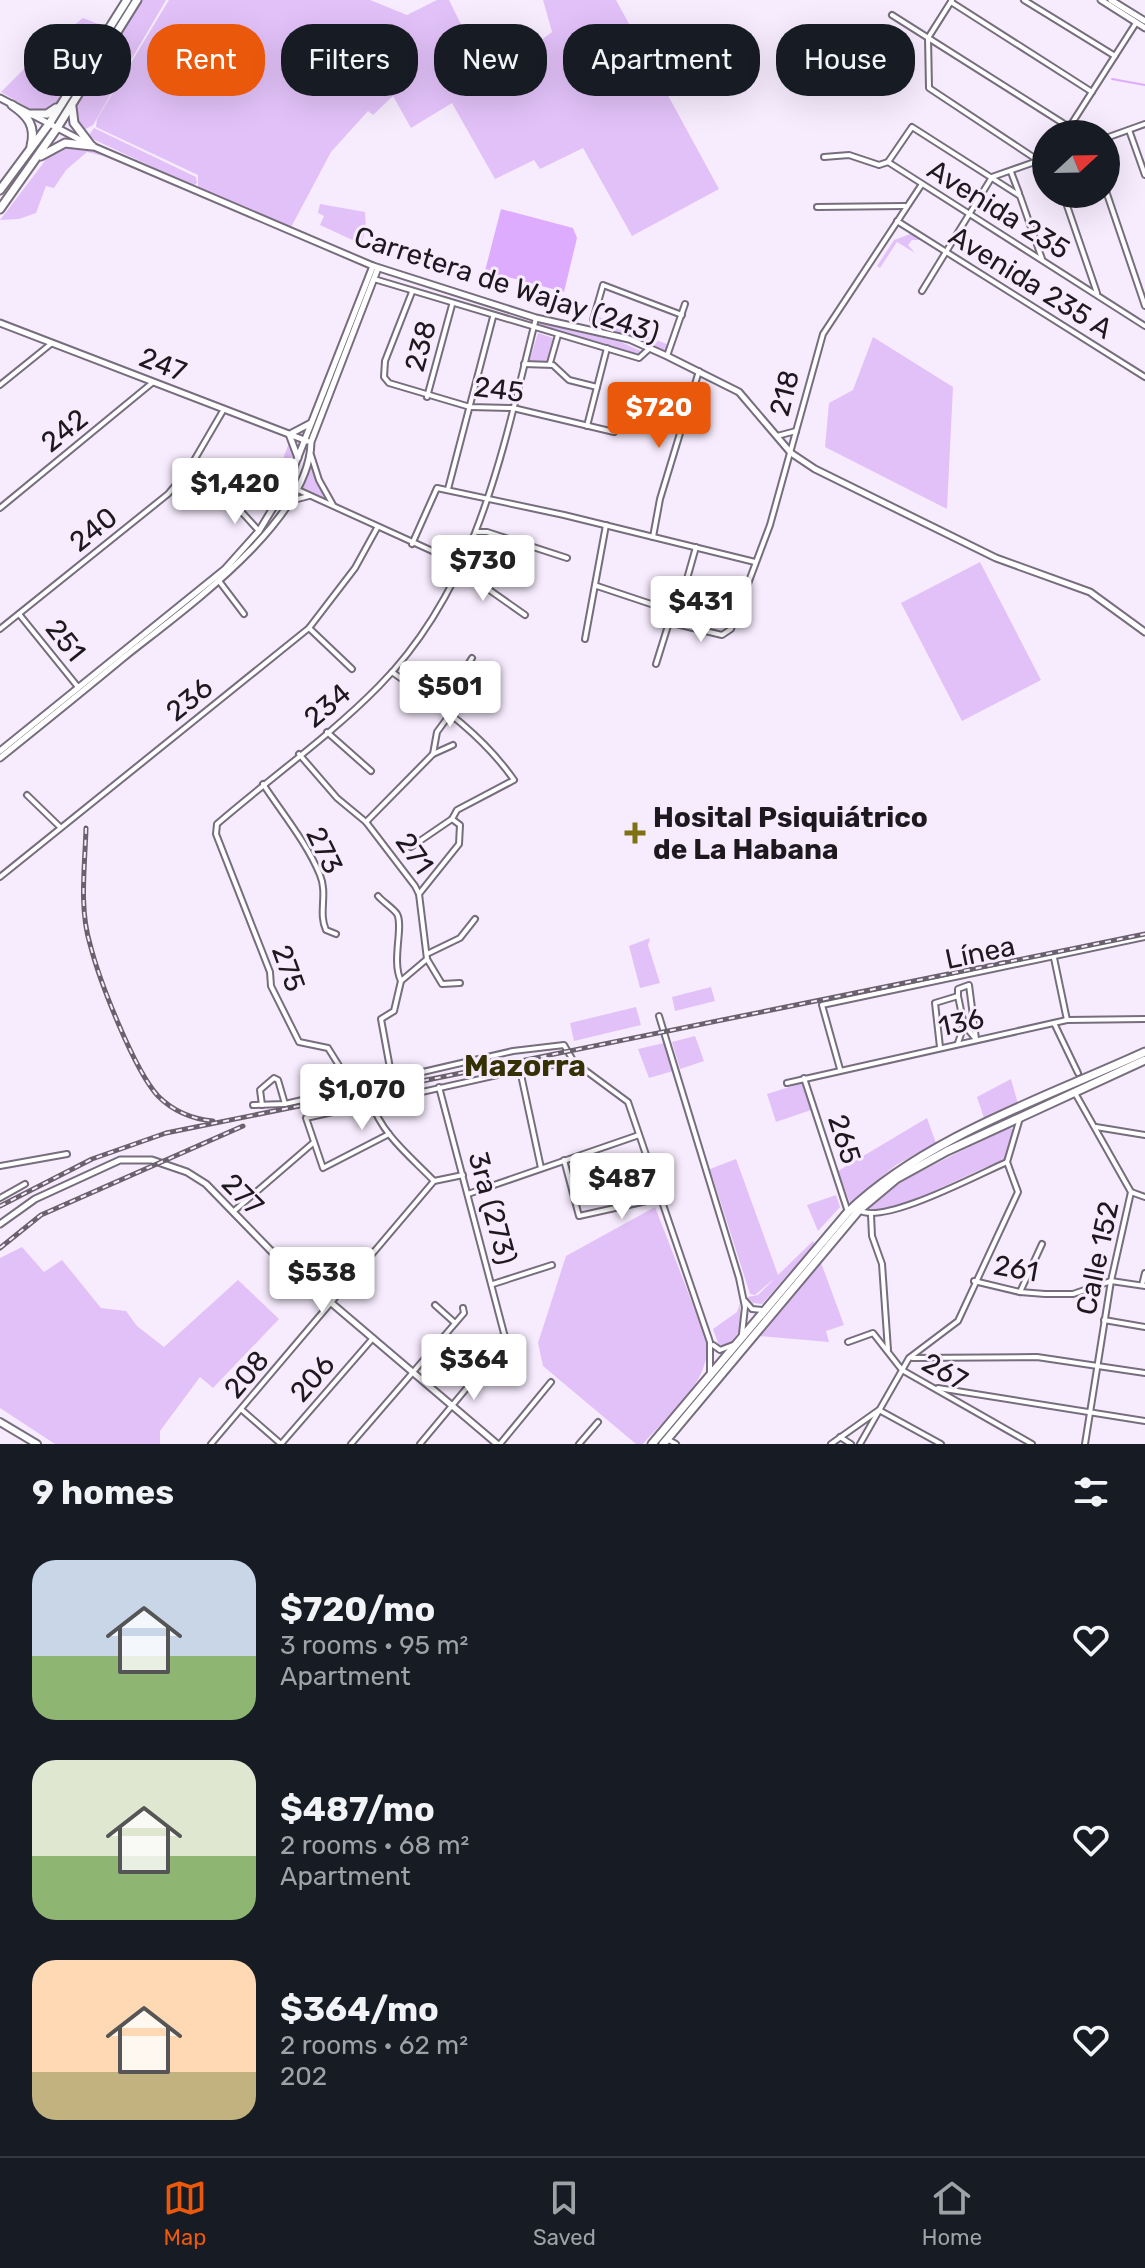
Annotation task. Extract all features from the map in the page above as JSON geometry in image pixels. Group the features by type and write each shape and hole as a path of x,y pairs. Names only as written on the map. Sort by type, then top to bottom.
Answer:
{"highway":[{"path":"0,209 34,163 63,101 127,0"},
{"path":"0,190 74,99 137,0"},
{"path":"74,99 74,123 92,146"},
{"path":"31,114 47,114 63,101"},
{"path":"12,105 32,126 27,154"},
{"path":"34,163 59,144 75,142 92,146"},
{"path":"652,1444 762,1310 848,1212 909,1164 1145,1052"},
{"path":"665,1441 859,1210 911,1169 1145,1060"}],"main road":[{"path":"0,1422 37,1444"}],"street":[{"path":"1024,0 1115,56"},
{"path":"1101,0 1141,21"},
{"path":"1111,0 1141,21 1145,28"},
{"path":"1032,156 929,88 928,38 951,1 1092,92"},
{"path":"892,15 1058,120"},
{"path":"1074,120 1141,21"},
{"name":"Carretera de Wajay (243)","path":"0,98 92,146 376,267 536,318 650,348 739,392 791,453 815,469 988,554 1090,592 1118,609 1145,632"},
{"path":"1120,133 1145,124"},
{"path":"888,162 912,127 1020,196"},
{"path":"1129,130 1145,175"},
{"name":"Avenida 235","path":"824,157 849,155 879,165 888,162 1145,326"},
{"path":"922,291 992,177 1032,164"},
{"path":"1011,171 1042,260"},
{"name":"218","path":"668,622 722,635 728,632 770,525 823,334 922,184"},
{"path":"817,207 905,206"},
{"path":"1068,208 1097,295"},
{"path":"1112,208 1145,306"},
{"name":"Avenida 235 A","path":"896,220 1145,377"},
{"path":"334,507 319,480 308,441 312,422 374,279 376,267"},
{"path":"0,758 15,742 225,569 261,533 308,441 376,267"},
{"path":"374,279 452,305 639,358 650,348"},
{"path":"579,330 593,320 603,285 682,315"},
{"name":"245","path":"412,292 385,361 384,377 397,389 470,407 513,408 614,432"},
{"path":"667,356 685,304"},
{"name":"238","path":"427,397 452,305"},
{"path":"448,489 493,317"},
{"name":"234","path":"216,834 217,824 327,732 392,672 456,577 490,499 536,318"},
{"path":"593,320 601,333"},
{"name":"247","path":"0,323 308,441"},
{"path":"550,364 558,335"},
{"path":"0,385 52,343"},
{"path":"587,426 607,348"},
{"path":"524,364 550,364 569,380 597,387"},
{"path":"653,537 660,499 699,371"},
{"name":"242","path":"0,508 154,382"},
{"name":"240","path":"0,629 168,494 189,469 224,409"},
{"path":"298,459 288,433 298,432 312,422"},
{"path":"777,436 796,431"},
{"path":"80,689 219,581 288,502 311,455"},
{"path":"287,485 450,559"},
{"path":"412,544 437,488 755,562"},
{"path":"288,502 311,496"},
{"path":"228,497 261,533"},
{"path":"585,639 606,525"},
{"name":"236","path":"0,877 309,628 355,568 377,528"},
{"path":"477,532 567,558"},
{"path":"450,559 470,546"},
{"path":"683,593 696,547"},
{"path":"450,559 456,577"},
{"path":"462,565 471,577 525,615"},
{"path":"219,581 244,614"},
{"path":"597,586 665,608 671,613 656,664"},
{"name":"251","path":"19,614 80,689"},
{"path":"309,628 352,669"},
{"path":"441,706 472,658"},
{"path":"392,672 451,713 492,748 514,780 457,810 452,819 411,847"},
{"path":"433,754 437,732 451,713"},
{"path":"327,732 371,771"},
{"path":"0,751 15,742"},
{"path":"366,822 433,754 453,745"},
{"name":"271","path":"299,754 337,798 366,822 396,857 419,894 427,956"},
{"name":"273","path":"263,784 321,877 324,898 321,920 326,930 336,934"},
{"path":"27,795 60,827"},
{"path":"419,894 459,844 460,825 452,819"},
{"name":"275","path":"216,834 270,972 271,986 299,1042 328,1048 353,1088"},
{"path":"378,896 396,911 400,923 396,939 401,981"},
{"path":"392,1079 381,1019 394,1011 395,991 427,956 460,938 475,919"},
{"name":"Línea","path":"840,1069 822,1005 1145,937"},
{"path":"427,956 442,984 460,983"},
{"path":"1054,958 1067,1020"},
{"path":"969,985 976,1039 964,1025 958,996 958,989 969,985"},
{"path":"940,1047 935,1003 958,996"},
{"path":"659,1016 744,1298 752,1309 762,1310"},
{"name":"136","path":"787,1083 1067,1020 1145,1019"},
{"path":"1054,1023 1078,1073"},
{"path":"958,1043 964,1025"},
{"path":"253,1105 285,1104 513,1051 564,1045 574,1062 628,1102 710,1342 712,1362 707,1379"},
{"path":"389,1134 323,1168 306,1118 371,1101 574,1062"},
{"path":"520,1070 541,1168"},
{"path":"262,1105 260,1090 274,1078 278,1080 285,1104"},
{"name":"265","path":"804,1078 848,1212"},
{"name":"3ra (273)","path":"439,1087 506,1341 453,1406"},
{"name":"Calle 152","path":"1075,1093 1131,1192 1111,1281 1085,1444"},
{"path":"371,1101 375,1116 389,1134 434,1181 463,1175"},
{"path":"860,1444 909,1358 958,1321 1018,1192 1007,1162 1020,1118"},
{"path":"1094,1127 1145,1135"},
{"path":"468,1194 639,1135"},
{"path":"234,1211 313,1143"},
{"path":"0,1166 67,1154"},
{"name":"277","path":"0,1224 35,1199 99,1167 127,1160 152,1160 187,1172 206,1184 275,1255 499,1444"},
{"path":"564,1160 579,1216 660,1198"},
{"path":"859,1210 871,1215 893,1211 1007,1162"},
{"name":"208","path":"211,1444 434,1181"},
{"path":"0,1198 25,1184"},
{"path":"1131,1192 1145,1197"},
{"path":"871,1215 872,1236 882,1264 888,1351"},
{"path":"1020,1292 1042,1244"},
{"path":"492,1284 552,1265"},
{"path":"1144,1286 1145,1273"},
{"name":"261","path":"974,1281 1020,1292 1073,1294 1111,1281 1144,1286"},
{"path":"741,1336 744,1298"},
{"path":"435,1305 455,1323"},
{"path":"351,1444 464,1313 463,1308"},
{"path":"1104,1320 1145,1327"},
{"name":"267","path":"848,1342 873,1333 902,1370 1032,1444"},
{"name":"206","path":"281,1444 373,1338"},
{"path":"710,1342 720,1350 735,1344"},
{"path":"909,1358 1037,1357 1145,1373"},
{"path":"499,1444 551,1382"},
{"path":"935,1388 1145,1421"},
{"path":"420,1444 453,1406"},
{"path":"242,1410 281,1444"},
{"path":"831,1444 879,1410"},
{"path":"879,1410 941,1444"},
{"path":"579,1444 598,1422"},
{"path":"840,1437 851,1444"},
{"path":"665,1441 676,1444"}],"shaded area":[{"path":"141,0 166,0 152,24 147,24 147,33 131,60 131,24 126,24"},
{"path":"169,0 370,0 407,15 437,0 449,0 461,24 434,24 434,96 547,96 547,36 552,32 543,0 616,0 629,24 563,24 563,96 668,96 719,189 632,236 583,148 540,169 534,160 495,179 452,103 411,128 393,96 373,115 368,111 331,152 288,233 198,192 198,175 96,127 97,119 111,96 131,96 131,63 147,36 147,96 265,96 265,24 154,24"},
{"path":"83,18 98,24 76,24"},
{"path":"24,69 24,96 61,96 52,109 32,110 1,92"},
{"path":"80,96 110,96 93,125 82,131 74,111"},
{"path":"94,128 196,177 197,183 193,186 95,140 89,135"},
{"path":"66,145 86,147 103,156 87,152 66,170 54,188 46,186 36,213 19,219 0,220 51,153"},
{"path":"320,204 365,212 366,229 361,244 320,225 324,216 318,213"},
{"path":"501,209 573,228 577,238 564,292 485,271"},
{"path":"910,234 920,240 912,240 908,245 915,253 897,242 880,268 877,266 894,240"},
{"path":"599,317 669,345 667,353 627,334 602,329"},
{"path":"540,323 621,342 643,352 642,355 539,328"},
{"path":"538,333 553,338 547,361 529,362"},
{"path":"873,337 953,387 947,509 825,447 829,403 853,390"},
{"path":"289,443 294,460 284,480 284,456"},
{"path":"310,466 326,499 301,487"},
{"path":"980,562 1041,680 962,721 901,603"},
{"path":"650,938 648,945 660,983 640,988 629,946"},
{"path":"711,987 715,1001 675,1011 672,997"},
{"path":"636,1007 641,1025 574,1041 570,1023"},
{"path":"695,1036 704,1061 680,1069 672,1042"},
{"path":"664,1043 673,1071 649,1078 638,1049"},
{"path":"1011,1079 1018,1104 984,1118 977,1097"},
{"path":"802,1083 811,1110 776,1122 767,1094"},
{"path":"927,1118 936,1143 896,1165 850,1203 838,1171"},
{"path":"1008,1127 1015,1131 1006,1158 892,1210 868,1213 865,1210 900,1182"},
{"path":"736,1159 778,1275 813,1241 815,1244 762,1304 753,1303 747,1297 758,1295 775,1278 755,1295 750,1294 710,1169"},
{"path":"836,1195 840,1207 818,1231 807,1205"},
{"path":"655,1207 707,1341 706,1356 702,1371 686,1397 643,1444 636,1444 543,1366 538,1343 566,1256"},
{"path":"22,1247 44,1272 62,1260 101,1308 126,1311 137,1326 164,1347 238,1280 279,1319 213,1388 200,1377 160,1431 160,1444 55,1444 0,1408 0,1258"},
{"path":"820,1260 844,1325 826,1331 829,1342 758,1336"},
{"path":"740,1303 740,1330 731,1343 719,1346 713,1329 737,1312"}],"waterway":[{"path":"1112,79 1145,85"}],"railway":[{"path":"86,828 84,886 87,930 118,1024 158,1096 183,1113 213,1121"},
{"path":"0,1206 92,1159 166,1133 1145,934"},
{"path":"0,1248 41,1215 243,1126"}],"place":[{"name":"Hosital Psiquiátrico de La Habana","path":"635,833"}],"district":[{"name":"Mazorra","path":"525,1066"}]}
